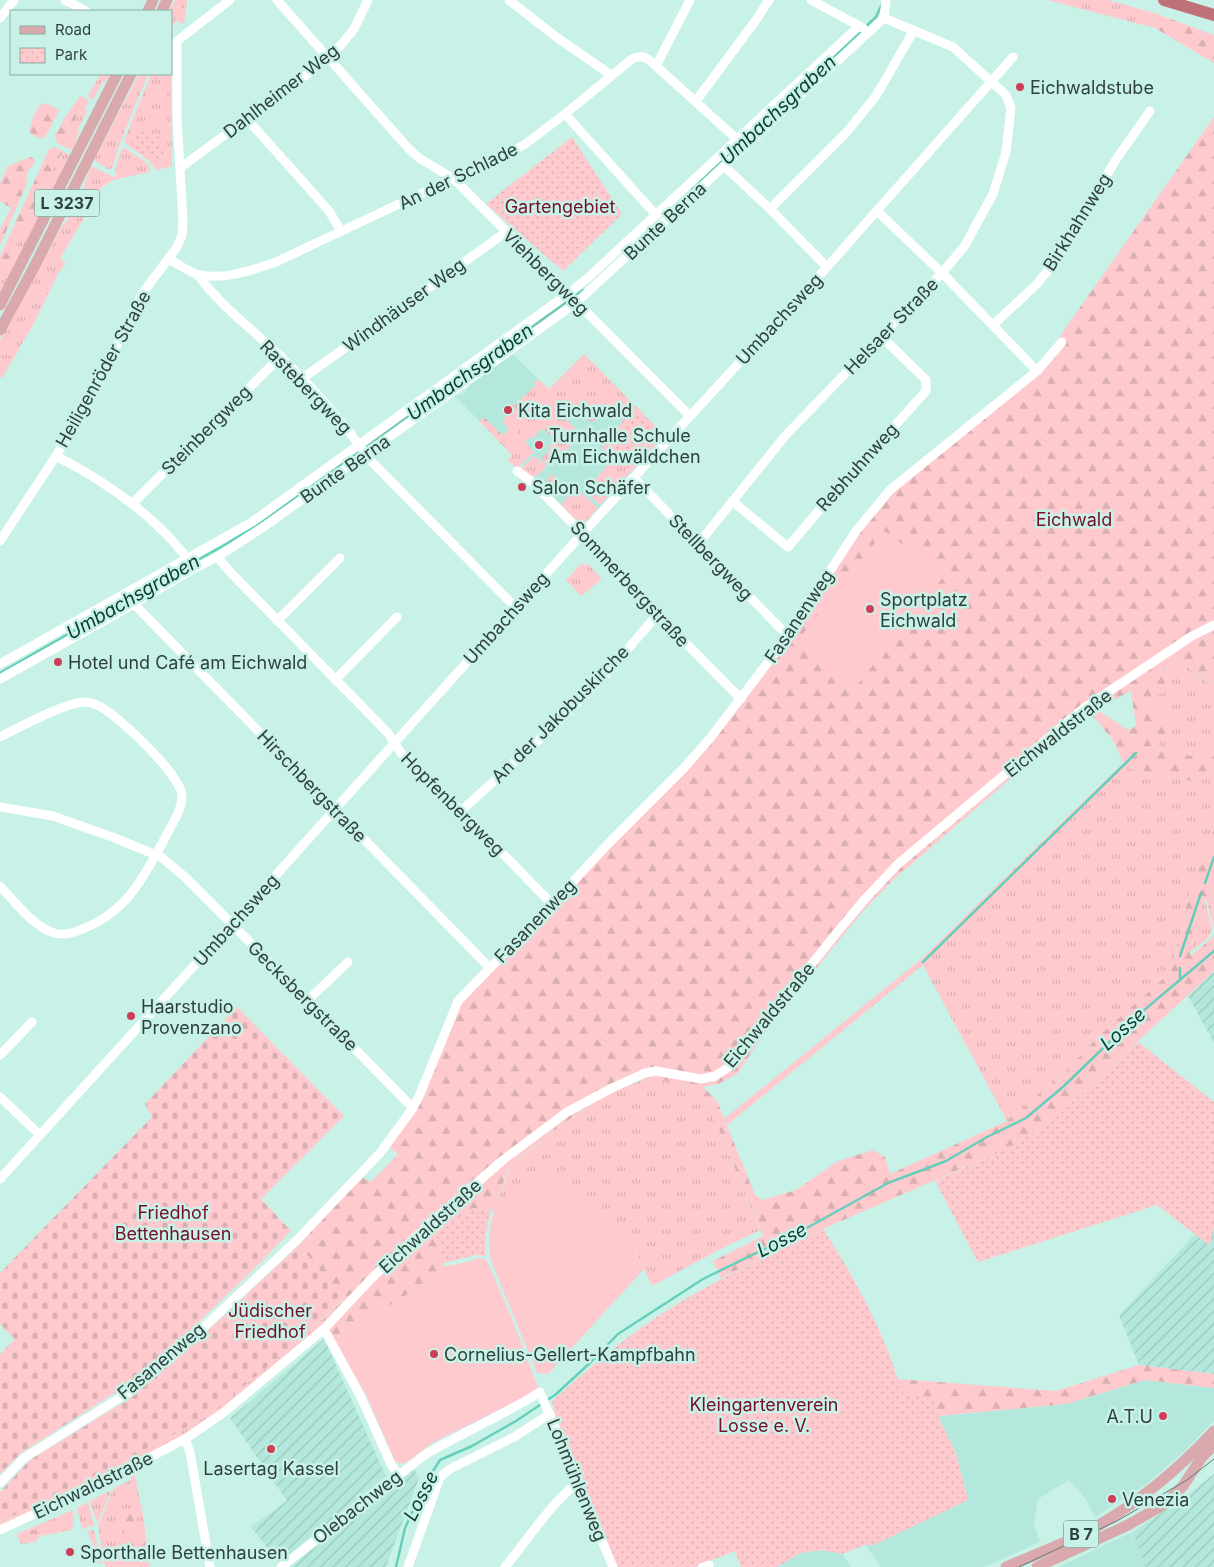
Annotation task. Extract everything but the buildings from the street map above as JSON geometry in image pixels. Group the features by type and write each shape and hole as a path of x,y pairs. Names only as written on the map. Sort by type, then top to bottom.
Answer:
{"highway":[{"path":"1164,0 1214,15"}],"main road":[{"name":"L 3237","path":"0,305 116,75"},
{"name":"L 3237","path":"0,330 131,75"},
{"name":"B 7","path":"1006,1567 1089,1530 1112,1517 1164,1479 1214,1431"},
{"name":"B 7","path":"1037,1567 1128,1525 1163,1504 1176,1494 1202,1456 1214,1445"},
{"path":"1164,1479 1173,1484 1176,1494"}],"street":[{"path":"0,18 14,0"},
{"path":"65,0 84,10"},
{"name":"Heiligenröder Straße","path":"0,541 56,456 98,383 142,294 169,259 182,234 183,222 177,117 177,41 230,0"},
{"name":"Viehbergweg","path":"278,0 409,149 419,158 454,179 690,416"},
{"name":"Dahlheimer Weg","path":"180,168 309,73 341,45 354,28 368,0"},
{"path":"509,0 555,36 611,75"},
{"path":"690,0 656,66 741,143"},
{"path":"696,101 769,0"},
{"path":"811,0 864,29"},
{"path":"884,18 886,0"},
{"name":"Bunte Berna","path":"573,298 590,276 656,216 741,143 864,29 884,18"},
{"name":"Helsaer Straße","path":"699,544 785,436 942,273 964,247 993,194 1006,152 1011,108 1006,95 953,47 884,18"},
{"path":"770,208 846,133 876,96 914,30"},
{"name":"An der Schlade","path":"169,259 198,275 220,276 245,272 276,262 524,145 565,114 611,75 638,56 645,58 656,66"},
{"name":"Umbachsweg","path":"0,1179 581,535 827,268 1013,58"},
{"name":"Birkhahnweg","path":"993,326 1037,284 1061,254 1115,160 1150,110"},
{"path":"565,114 656,216"},
{"path":"248,119 328,211 341,231"},
{"name":"Bunte Berna","path":"0,664 252,522 363,449 573,298 724,166 741,143"},
{"path":"724,166 770,208 827,268"},
{"path":"877,211 942,273 1037,371"},
{"name":"Windhäuser Weg","path":"303,378 506,232"},
{"name":"Rastebergweg","path":"198,275 230,312 281,356 303,378 379,469 516,608"},
{"name":"Rebhuhnweg","path":"732,501 788,547 826,501 926,391 926,380 881,336"},
{"name":"Fasanenweg","path":"0,1483 24,1458 129,1392 204,1327 296,1241 380,1153 413,1108 428,1079 458,1001 608,844 684,768 711,737 788,636 856,531 890,490 1037,371 1062,342"},
{"name":"Steinbergweg","path":"132,504 281,356"},
{"name":"Bunte Berna","path":"0,679 217,557 265,526 363,449"},
{"path":"56,456 76,466 132,504 165,532 187,558"},
{"name":"Sommerbergstraße","path":"517,471 532,482 656,615 741,699"},
{"name":"Stellbergweg","path":"634,478 788,636"},
{"name":"Hopfenbergweg","path":"217,557 277,621 388,733 401,753 552,904"},
{"path":"277,621 340,558"},
{"name":"Hirschbergstraße","path":"134,604 490,968"},
{"name":"An der Jakobuskirche","path":"461,811 552,728 601,679 656,615"},
{"path":"335,680 397,617"},
{"name":"Eichwaldstraße","path":"0,1530 71,1497 185,1439 223,1413 324,1329 372,1278 428,1225 503,1160 567,1112 645,1072 656,1071 700,1079 715,1076 729,1067 839,930 898,864 1084,708 1192,636 1214,625"},
{"path":"0,736 58,710 83,702 99,706 116,718 154,754 176,780 181,788 182,796 178,812 136,889 122,904 92,925 69,933 54,933 45,930 0,886"},
{"name":"Gecksbergstraße","path":"0,808 53,816 156,855 186,878 413,1108"},
{"path":"308,1000 348,962"},
{"path":"0,1054 32,1022"},
{"path":"0,1096 40,1135"},
{"path":"324,1329 360,1394 391,1464 398,1475"},
{"name":"Olebachweg","path":"281,1567 426,1454 541,1394"},
{"name":"Lohmühlenweg","path":"541,1394 613,1567"},
{"path":"408,1567 440,1477 450,1469 514,1437 549,1412"},
{"path":"185,1439 190,1452 210,1567"},
{"path":"505,1567 534,1529 577,1483"}],"shaded area":[{"path":"513,354 549,390 584,354 635,406 632,471 583,525 454,395 462,395 470,384"},
{"path":"1214,971 1214,1043 1188,996"},
{"path":"1214,1228 1214,1374 1139,1365 1119,1315 1195,1234 1209,1244"},
{"path":"324,1339 386,1476 279,1563 251,1527 287,1501 230,1418"},
{"path":"1145,1380 1214,1388 1214,1421 1183,1453 1145,1485 1095,1517 1085,1498 1069,1480 1038,1499 1034,1523 1040,1542 984,1567 881,1567 865,1545 874,1544 968,1500 956,1454 938,1416 1066,1404"},
{"path":"414,1469 419,1478 386,1567 290,1567"},
{"path":"1214,1474 1214,1567 1146,1567 1132,1532 1179,1501"},
{"path":"1132,1532 1146,1567 1058,1567 1067,1563"},
{"path":"822,1550 842,1554 851,1567 777,1567 800,1553"}],"green space":[{"path":"175,0 187,0 184,24 176,21 172,27 172,10 170,10"},
{"path":"1047,0 1108,0 1154,13 1155,28"},
{"path":"1154,13 1214,35 1214,63 1155,28"},
{"path":"100,75 110,75 100,86 92,101 88,95"},
{"path":"138,75 148,75 120,143 113,166 111,169 108,169 94,160"},
{"path":"151,75 171,75 172,166 157,170 148,160 124,141"},
{"path":"80,96 87,99 78,113 65,147 57,143 55,136"},
{"path":"87,99 89,104 85,107 87,111 78,129 73,150 65,147 78,113"},
{"path":"42,103 52,106 59,111 44,139 36,137 29,132 34,114"},
{"name":"Eichwald","path":"1214,117 1214,680 1209,683 1178,660 1160,672 1165,680 1166,691 1152,698 1157,714 1165,717 1170,732 1165,734 1157,747 1190,756 1214,748 1214,769 1192,781 1130,769 1125,766 1113,740 1091,714 1082,717 893,880 864,910 772,1022 737,1074 718,1084 703,1087 717,1101 755,1195 763,1200 796,1190 838,1161 873,1150 885,1157 890,1174 1007,1121 1061,1076 1101,1034 1171,972 1191,886 1214,827 1214,875 1192,929 1195,933 1190,952 1191,956 1214,936 1214,971 1055,1118 1011,1147 823,1229 721,1278 713,1261 763,1236 710,1108 695,1093 692,1086 647,1079 619,1088 574,1116 512,1164 494,1210 473,1208 436,1233 444,1263 432,1279 334,1340 328,1330 349,1307 299,1245 361,1177 371,1182 398,1154 389,1147 415,1099 456,1000 680,768 735,703 889,489 1038,367","holes":["1131,691 1136,726 1128,730 1096,709"]},
{"path":"147,129 161,137 164,161 158,163 136,150 132,142 136,136"},
{"name":"Gartengebiet","path":"572,137 622,214 563,271 486,204"},
{"path":"55,147 63,151 49,176 34,214 0,276 0,256 49,149"},
{"path":"122,148 125,148 146,162 150,168 149,172 113,180 102,187 61,257 62,261 66,263 59,272 33,325 2,378 0,377 0,340 60,229 67,220 83,189 91,166 114,177 117,174 114,172"},
{"path":"63,151 70,156 0,294 0,276 34,214 49,176"},
{"path":"30,157 34,158 35,163 27,172 26,186 0,245 0,229 11,208 0,201 0,183 8,166"},
{"path":"567,299 572,302 370,448 367,443"},
{"path":"584,354 664,435 600,505 585,491 608,465 606,463 611,456 603,449 623,421 617,415 623,410 617,404 593,422 581,418 572,409 564,417 578,432 572,441 573,443 566,451 562,449 548,465 541,459 550,450 548,447 555,440 543,428 525,442 534,452 517,469 508,460 512,455 479,421 483,418 502,438 511,429 506,423 506,411 536,385 534,383 538,379 549,389"},
{"path":"635,406 664,435 632,471 604,447"},
{"path":"486,419 503,434 507,432 504,420 507,419 517,425 519,431 517,438 507,445 503,444 483,423"},
{"path":"613,431 619,436 626,463 618,463 601,442 605,434"},
{"path":"534,456 547,466 537,476 529,476 519,471"},
{"path":"552,474 561,482 550,494 542,486"},
{"path":"576,488 598,508 583,525 561,505"},
{"name":"Sportplatz Eichwald","path":"884,531 945,575 854,689 796,643"},
{"path":"582,563 585,566 587,563 602,579 581,596 566,580"},
{"path":"1178,660 1208,683 1214,680 1214,748 1190,756 1157,747 1165,734 1151,697 1166,691 1160,673"},
{"path":"1122,764 1124,767 1131,769 1192,781 1214,769 1214,827 1191,886 1171,972 1101,1034 1061,1076 1007,1121 923,965 727,1125 724,1119 920,960"},
{"path":"1214,875 1214,928 1206,898"},
{"path":"1205,900 1212,930 1207,939 1190,952 1195,933 1192,929 1201,905"},
{"name":"Friedhof Bettenhausen","path":"237,1007 344,1116 261,1199 291,1231 181,1339 124,1387 21,1453 0,1474 0,1354 15,1339 0,1324 0,1273 152,1117 145,1104"},
{"path":"1138,1042 1214,1102 1214,1228 1209,1245 1157,1205 978,1262 935,1181 1011,1147 1055,1118"},
{"path":"646,1079 664,1079 692,1086 695,1093 710,1108 760,1230 652,1286 631,1240 494,1210 511,1165 566,1122 598,1100"},
{"path":"548,1164 631,1240 644,1269 548,1374 537,1373 490,1258 489,1238 494,1210"},
{"path":"473,1208 491,1210 486,1233 486,1256 477,1255 444,1263 436,1233"},
{"name":"Kleingartenverein Losse e. V.","path":"823,1229 869,1308 888,1350 902,1393 934,1399 938,1416 956,1454 968,1500 874,1545 865,1545 842,1554 822,1550 800,1553 777,1567 741,1567 735,1551 695,1567 617,1567 555,1414 552,1401 615,1348 674,1306 737,1271"},
{"name":"Jüdischer Friedhof","path":"299,1245 343,1299 293,1346 198,1421 132,1457 0,1522 0,1492 30,1460 132,1397 215,1324"},
{"name":"Cornelius-Gellert-Kampfbahn","path":"478,1258 485,1259 488,1263 539,1390 432,1443 407,1462 400,1464 395,1461 365,1393 334,1340 432,1279 441,1267"},
{"path":"343,1300 346,1303 318,1329 209,1419 126,1466 0,1527 0,1522 132,1457 198,1421 293,1346"},
{"path":"1139,1365 1214,1374 1214,1388 1145,1380 1066,1404 938,1416 934,1399 902,1394 898,1379 1056,1391"},
{"path":"134,1472 143,1515 150,1567 105,1567 98,1526 114,1488 131,1480 132,1473"},
{"path":"109,1491 111,1492 97,1523 90,1501"},
{"path":"88,1502 94,1525 82,1529 77,1508"},
{"path":"73,1510 74,1524 71,1530 40,1536 35,1542 21,1544 17,1534"},
{"path":"129,1511 134,1518 134,1529 142,1543 140,1550 132,1545 130,1536 125,1532 125,1529 129,1526 125,1520"},
{"path":"63,1515 68,1517 66,1522 40,1532 36,1538 25,1541 21,1537 27,1532 39,1530 43,1525 52,1524"},
{"path":"94,1530 101,1563 96,1564 92,1540 90,1540 88,1531"}],"waterway":[{"name":"Umbachsgraben","path":"685,196 876,17 881,6"},
{"name":"Umbachsgraben","path":"365,448 583,290"},
{"name":"Umbachsgraben","path":"0,673 228,543 269,517 360,451"},
{"path":"923,962 1136,753"},
{"path":"1205,883 1214,857"},
{"path":"1180,956 1201,893"},
{"name":"Losse","path":"396,1567 405,1528 426,1482 440,1460 472,1446 516,1421 555,1395 618,1334 703,1279 805,1229 888,1183 946,1161 987,1137 1026,1118 1064,1086 1130,1022 1214,951"},
{"path":"1180,968 1180,979"}],"tram line":[{"path":"1019,1567 1117,1521 1187,1480 1214,1459"}],"place":[{"name":"Eichwaldstube","path":"1020,87"},
{"name":"Kita Eichwald","path":"508,410"},
{"name":"Turnhalle Schule Am Eichwäldchen","path":"539,445"},
{"name":"Salon Schäfer","path":"522,487"},
{"name":"Sportplatz Eichwald","path":"870,609"},
{"name":"Hotel und Café am Eichwald","path":"58,662"},
{"name":"Haarstudio Provenzano","path":"131,1016"},
{"name":"Cornelius-Gellert-Kampfbahn","path":"434,1354"},
{"name":"A.T.U","path":"1163,1416"},
{"name":"Lasertag Kassel","path":"271,1449"},
{"name":"Venezia","path":"1112,1499"},
{"name":"Sporthalle Bettenhausen","path":"70,1552"}]}
